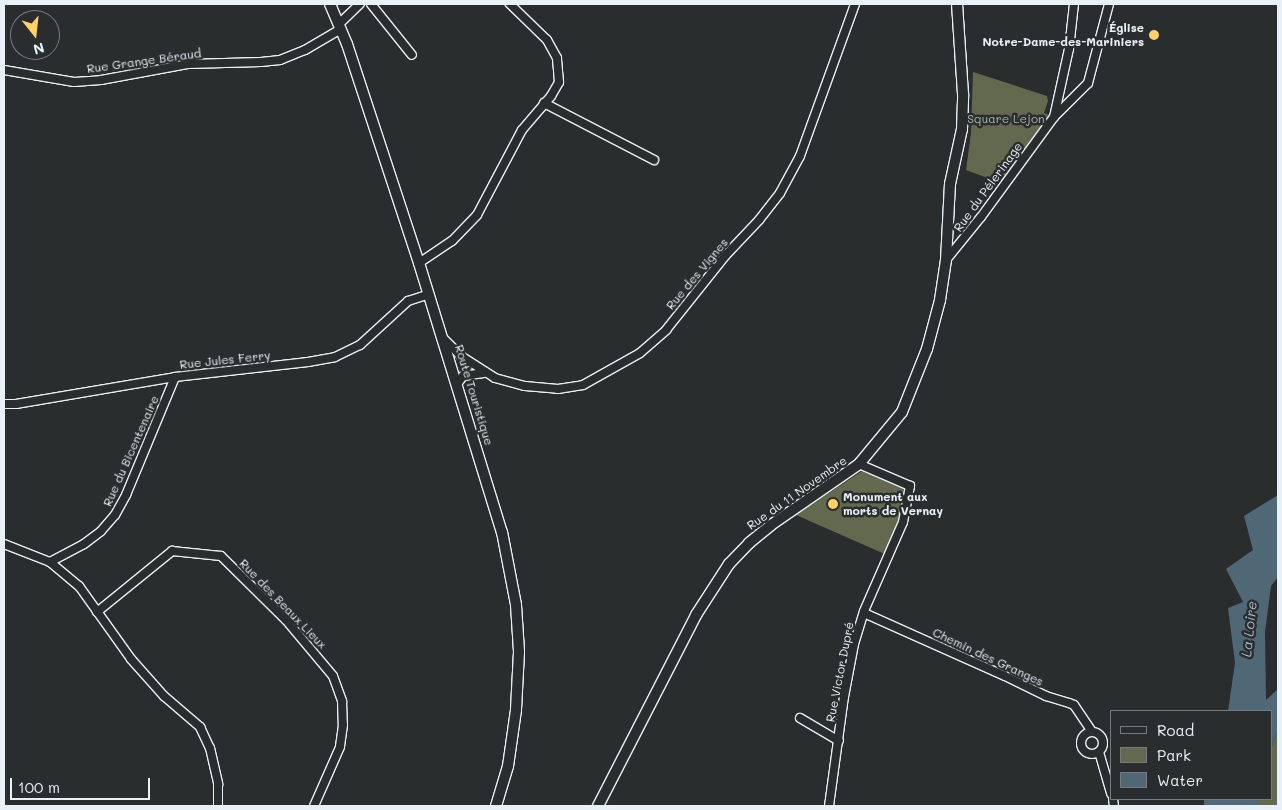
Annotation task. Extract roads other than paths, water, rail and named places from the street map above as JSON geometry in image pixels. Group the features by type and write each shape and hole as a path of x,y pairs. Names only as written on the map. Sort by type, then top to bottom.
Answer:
{"street":[{"name":"Route Touristique","path":"330,4 340,27 419,263 458,383 502,532 516,605 519,652 516,710 508,766 496,806"},
{"name":"Rue Grange Béraud","path":"4,70 74,82 101,80 188,64 280,60 305,50 340,27 360,4"},
{"path":"371,4 412,55"},
{"path":"419,263 452,241 477,215 522,130 559,82 557,58 547,40 510,4"},
{"name":"Rue des Vignes","path":"443,338 461,356 495,378 526,386 558,389 583,385 640,353 666,330 725,256 759,220 780,193 800,156 855,4"},
{"name":"Rue du 11 Novembre","path":"598,806 696,615 730,564 749,543 771,525 859,464 902,412 927,349 940,300 946,260 950,184 962,129 963,94 957,4"},
{"path":"1054,117 1069,49 1074,4"},
{"name":"Rue du Pélerinage","path":"946,260 981,217 1054,117 1088,83 1109,4"},
{"path":"544,103 654,160"},
{"name":"Rue Jules Ferry","path":"4,404 16,404 175,377 308,362 335,357 360,345 408,301 429,294"},
{"path":"458,383 463,376 485,373"},
{"name":"Rue du Bicentenaire","path":"50,562 84,544 101,531 116,515 175,377"},
{"name":"Rue Victor Dupré","path":"829,806 854,644 864,613 903,522 910,486 859,464"},
{"path":"4,544 50,562 79,586 131,659 164,696 200,727 210,748 218,784 218,806"},
{"name":"Rue des Beaux Lieux","path":"97,612 172,551 221,556 286,620 332,676 342,701 343,725 340,747 314,806"},
{"name":"Chemin des Granges","path":"864,613 1046,696 1069,703 1074,706 1092,732"},
{"path":"800,718 839,741"},
{"path":"1099,752 1089,754 1081,747 1083,737 1092,732 1102,738 1102,746 1099,752 1110,790"}],"water":[{"name":"La Loire","path":"1278,495 1278,577 1271,586 1265,632 1266,700 1278,689 1278,731 1272,746 1272,710 1228,710 1235,663 1228,608 1243,602 1226,569 1253,550 1244,516"},
{"path":"1204,800 1260,800 1260,806 1204,806"}],"place":[{"name":"Église Notre-Dame-des-Mariniers","path":"1154,35"},
{"name":"Monument aux morts de Vernay","path":"833,504"}],"park label":[{"name":"Square Lejon","path":"1006,119"}]}
